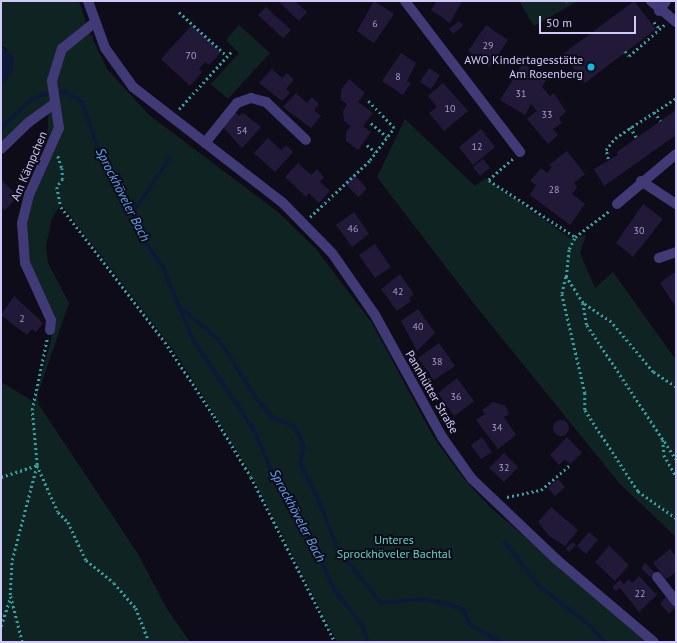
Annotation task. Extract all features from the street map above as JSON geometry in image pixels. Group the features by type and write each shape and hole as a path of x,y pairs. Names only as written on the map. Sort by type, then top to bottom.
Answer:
{"street":[{"name":"Pannhütter Straße","path":"88,1 94,23 120,73 171,119 205,143 305,223 354,283 454,455 497,503 556,559 654,642"},
{"path":"405,1 520,152"},
{"path":"651,1 659,11 673,20"},
{"path":"659,11 666,1"},
{"name":"Am Kämpchen","path":"50,330 51,320 25,263 21,234 29,195 59,128 52,81 62,49 94,23"},
{"path":"205,143 237,103 251,98 266,102 306,140"},
{"name":"Am Kämpchen","path":"1,149 29,122 55,103"},
{"path":"617,204 641,181 676,154"},
{"path":"641,181 676,204"},
{"path":"659,258 676,252"},
{"path":"657,577 676,601"}],"path":[{"path":"179,12 227,56"},
{"path":"625,51 629,56 673,20"},
{"path":"171,119 232,51"},
{"path":"608,159 606,152 611,142 630,127 676,98"},
{"path":"305,223 376,152 394,128 366,100"},
{"path":"654,112 661,121"},
{"path":"371,123 387,137"},
{"path":"630,127 636,138"},
{"path":"367,145 376,152"},
{"path":"53,158 58,156 62,168 63,179 57,187 61,207 165,342 214,416 251,477 335,642"},
{"path":"507,164 489,180 575,237"},
{"path":"617,204 575,237 569,249 566,278 562,294 585,393 585,410 638,491 676,518"},
{"path":"566,278 583,303 611,322 653,372 676,387"},
{"path":"583,303 587,325 676,459"},
{"path":"50,330 32,410 37,465 58,512 68,522 86,560 114,583 136,608 149,642"},
{"path":"663,440 664,455 676,476"},
{"path":"1,477 37,465"},
{"path":"1,626 10,595 12,560 37,465"},
{"path":"497,503 505,498 541,490 569,466"},
{"path":"10,595 22,642"}],"green space":[{"name":"Unteres Sprockhöveler Bachtal","path":"1,1 79,1 86,23 60,46 63,52 89,31 107,69 148,114 279,213 316,249 372,323 434,438 464,479 491,508 650,642 337,642 252,476 215,415 172,348 61,204 52,218 46,246 48,263 69,303 37,396 39,405 138,554 167,609 190,642 1,642 1,382 34,402 54,329 27,262 24,233 47,144 49,102 1,143 1,85 13,71 6,48 1,46"},
{"path":"519,1 578,1 534,26"},
{"path":"239,25 270,53 228,99 211,84 239,53 226,40"},
{"path":"405,119 475,186 486,178 571,239 586,235 580,253 595,288 613,272 676,360 676,537 620,484 475,305 377,177"}],"water":[{"path":"1,46 14,57 13,71 1,85"}],"building":[{"path":"278,1 295,1 307,12 299,21"},
{"path":"374,1 394,14 374,43 357,31"},
{"path":"437,1 462,1 450,23 431,10"},
{"path":"634,1 656,29 585,83 563,54"},
{"path":"266,7 291,30 283,38 258,15"},
{"path":"459,21 463,26 453,34 449,29"},
{"path":"192,25 221,52 209,65 205,62 199,69 202,72 190,86 161,59"},
{"path":"486,25 508,40 490,67 468,51"},
{"path":"401,53 416,63 407,81 411,83 403,95 382,81"},
{"path":"523,63 546,80 542,87 550,96 554,93 566,112 559,118 562,123 553,129 558,135 548,144 527,119 537,111 531,104 525,115 500,100"},
{"path":"429,68 440,75 431,89 420,82"},
{"path":"272,69 282,78 287,73 294,80 286,89 290,93 282,101 259,83"},
{"path":"349,79 365,93 358,102 373,113 363,126 371,132 358,150 346,141 346,132 351,126 344,121 343,111 347,104 341,100 341,90"},
{"path":"443,83 468,111 444,131 429,113 437,107 428,96"},
{"path":"296,93 307,103 312,97 319,104 314,110 321,116 311,128 283,107"},
{"path":"676,110 676,135 604,186 594,169 618,155 617,152"},
{"path":"235,112 239,116 243,113 261,127 242,148 222,126"},
{"path":"481,129 495,147 473,165 459,147"},
{"path":"268,138 281,150 286,145 293,152 275,172 254,153"},
{"path":"567,151 585,174 574,183 577,187 572,194 585,204 570,225 530,195 536,185 530,181 541,168 547,173 552,167 549,165"},
{"path":"483,159 490,168 480,176 473,167"},
{"path":"298,163 311,175 317,169 324,177 320,182 330,191 319,203 309,193 306,197 285,177"},
{"path":"354,174 367,189 358,197 345,183"},
{"path":"1,180 18,196 5,210 1,207"},
{"path":"643,204 663,219 633,257 616,243"},
{"path":"354,212 369,234 352,247 336,225"},
{"path":"375,244 391,267 375,278 359,255"},
{"path":"676,271 676,307 660,283"},
{"path":"400,274 414,294 409,298 411,301 397,311 381,289"},
{"path":"14,296 43,323 36,332 32,329 27,335 1,315"},
{"path":"418,309 435,333 417,351 401,321"},
{"path":"439,343 455,366 434,380 418,358"},
{"path":"457,378 474,401 454,416 438,393"},
{"path":"493,402 505,406 509,414 504,417 516,435 498,449 476,420 485,414 482,410"},
{"path":"558,420 564,420 569,425 567,434 564,436 558,436 553,431 553,425"},
{"path":"482,437 492,452 481,459 471,445"},
{"path":"567,437 582,453 570,464 565,459 559,465 550,455"},
{"path":"504,453 518,467 504,482 489,468"},
{"path":"558,479 565,487 555,496 548,488"},
{"path":"551,507 578,530 565,546 549,536 538,522"},
{"path":"589,532 598,540 586,554 577,546"},
{"path":"573,542 576,545 569,552 566,548"},
{"path":"609,546 629,565 615,581 595,562"},
{"path":"670,549 676,557 676,572 666,579 653,563"},
{"path":"645,563 655,573 650,577 641,568"},
{"path":"639,576 657,595 639,612 620,588 616,591 612,587 620,580 624,584 629,579 632,583"},
{"path":"667,596 676,607 669,614 660,603"}],"waterway":[{"name":"Sprockhöveler Bach","path":"1,128 31,100 44,94 66,92 82,102 100,155 133,213 141,237 163,267 193,340 253,428 279,488 312,540 334,589 363,627 368,642"},
{"path":"133,213 170,157"},
{"name":"Sprockhöveler Bach","path":"180,307 219,340 256,398 272,417 294,426 304,446 300,464 318,498 337,548 381,603 423,599 444,603 463,609 470,625 501,642"},
{"path":"505,542 538,585 587,623 605,642"}],"place":[{"name":"AWO Kindertagesstätte Am Rosenberg","path":"591,67"}]}
